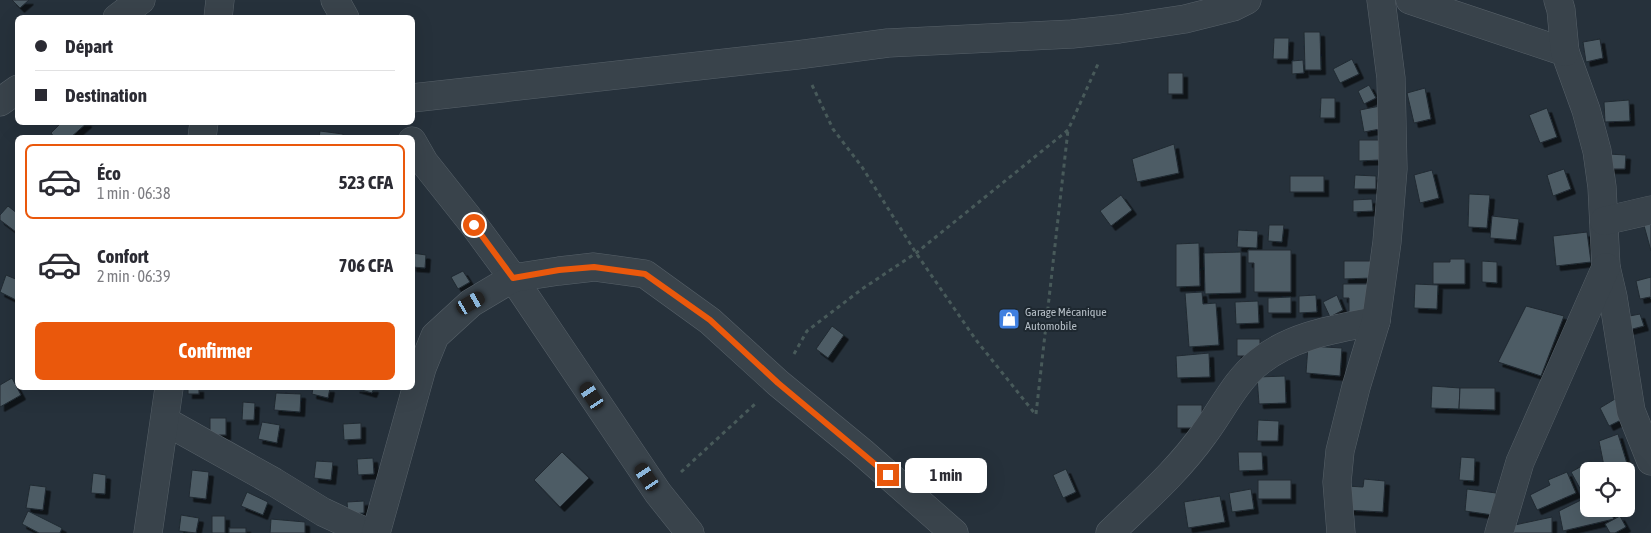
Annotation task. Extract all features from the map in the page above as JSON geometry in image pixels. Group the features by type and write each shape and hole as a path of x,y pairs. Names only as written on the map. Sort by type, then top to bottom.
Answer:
{"street":[{"path":"121,15 141,0"},
{"path":"218,15 220,0"},
{"path":"335,0 343,15"},
{"path":"1341,533 1337,482 1340,451 1356,387 1376,320 1387,242 1393,170 1391,78 1380,0"},
{"path":"1410,0 1565,52"},
{"path":"1558,0 1565,52 1586,110 1597,151 1602,187 1606,267 1613,297 1631,411 1650,455"},
{"path":"415,98 888,43 1072,34 1119,29 1185,19 1237,2"},
{"path":"0,102 15,91"},
{"path":"415,146 424,162 513,278 658,493 690,533"},
{"path":"1604,221 1651,210"},
{"path":"376,533 422,368 435,336 471,303 513,278 559,270 594,267 645,274 710,320 778,383 862,452 954,533"},
{"path":"1499,533 1520,462 1606,267"},
{"path":"1110,533 1176,470 1205,434 1242,378 1259,361 1281,347 1315,333 1376,320"},
{"path":"148,533 169,390"},
{"path":"165,421 274,482 323,512 368,533"}],"path":[{"path":"797,55 834,129 862,167 916,253 976,340 1036,415 1068,130 1096,67 1119,29"},
{"path":"658,493 778,383 807,331 862,289 916,253 1068,130"}],"building":[{"path":"12,0 29,0 20,8"},
{"path":"1304,32 1320,32 1321,70 1305,70"},
{"path":"1274,38 1289,38 1288,59 1273,59"},
{"path":"1600,39 1603,58 1586,62 1583,42"},
{"path":"1352,59 1359,74 1340,83 1333,69"},
{"path":"1303,60 1304,73 1292,74 1292,61"},
{"path":"1168,73 1183,73 1183,94 1168,94"},
{"path":"1369,85 1376,98 1364,104 1358,91"},
{"path":"1425,88 1431,119 1414,123 1407,93"},
{"path":"1321,98 1335,98 1335,118 1320,118"},
{"path":"1629,100 1630,121 1605,122 1604,102"},
{"path":"1380,106 1385,128 1364,132 1360,110"},
{"path":"1547,108 1557,137 1540,143 1529,115"},
{"path":"59,125 85,125 73,135 53,135 51,133"},
{"path":"320,131 343,134 343,135 319,135"},
{"path":"1359,140 1379,140 1379,160 1359,161"},
{"path":"1174,144 1179,173 1137,182 1132,159"},
{"path":"1608,154 1626,155 1625,169 1608,169"},
{"path":"1564,169 1571,189 1553,196 1547,175"},
{"path":"1432,170 1439,198 1420,203 1414,175"},
{"path":"1355,175 1376,176 1376,189 1354,189"},
{"path":"1290,176 1324,176 1324,192 1290,192"},
{"path":"1469,194 1490,195 1487,228 1468,227"},
{"path":"1121,195 1132,210 1111,226 1100,211"},
{"path":"1372,199 1373,211 1353,212 1353,200"},
{"path":"8,206 15,212 15,231 0,220 0,215"},
{"path":"1492,216 1519,219 1516,240 1490,238"},
{"path":"1651,220 1651,251 1643,222"},
{"path":"1269,225 1284,225 1282,242 1268,241"},
{"path":"1238,230 1258,231 1257,248 1237,247"},
{"path":"1587,232 1591,262 1556,266 1553,236"},
{"path":"1199,243 1200,286 1176,287 1176,244"},
{"path":"1248,250 1291,250 1291,292 1254,292 1254,263 1248,263"},
{"path":"1241,252 1241,293 1205,294 1204,253"},
{"path":"415,253 426,255 425,268 415,267"},
{"path":"1450,259 1465,259 1465,284 1433,284 1433,262 1450,262"},
{"path":"1344,261 1371,261 1371,278 1344,279"},
{"path":"1482,261 1497,262 1497,283 1482,282"},
{"path":"463,271 470,282 458,289 451,277"},
{"path":"6,275 15,279 15,300 0,292"},
{"path":"1651,277 1651,299 1650,297 1640,299 1636,281"},
{"path":"1343,284 1369,284 1369,319 1349,319 1349,298 1343,298"},
{"path":"1415,284 1438,285 1437,309 1414,308"},
{"path":"1202,292 1203,304 1216,303 1219,345 1189,347 1185,293"},
{"path":"1316,295 1317,312 1299,313 1299,296"},
{"path":"1337,295 1343,310 1330,317 1323,302"},
{"path":"1291,297 1291,313 1268,313 1268,298"},
{"path":"1258,301 1259,323 1236,324 1235,302"},
{"path":"1526,306 1564,316 1541,376 1498,362"},
{"path":"1640,314 1644,326 1625,331 1619,318"},
{"path":"832,326 844,335 828,358 816,349"},
{"path":"1237,339 1260,339 1260,356 1237,356"},
{"path":"1308,346 1342,348 1340,376 1306,373"},
{"path":"1209,353 1210,377 1177,378 1176,356"},
{"path":"1285,376 1286,403 1259,404 1257,377"},
{"path":"12,378 15,384 15,390 18,390 21,395 0,407 0,385"},
{"path":"1432,386 1460,388 1459,409 1431,408"},
{"path":"1460,388 1495,388 1495,410 1459,409"},
{"path":"188,390 199,390 199,394 188,394"},
{"path":"313,390 330,390 328,398 312,394"},
{"path":"362,390 373,390 372,393"},
{"path":"276,393 301,394 300,412 274,410"},
{"path":"1615,399 1625,418 1609,426 1600,408"},
{"path":"243,402 255,403 254,420 242,420"},
{"path":"1177,405 1202,405 1202,428 1177,428"},
{"path":"210,418 226,418 226,435 210,435"},
{"path":"1258,420 1279,421 1278,441 1257,441"},
{"path":"262,422 280,425 277,443 258,439"},
{"path":"361,423 361,439 344,440 343,424"},
{"path":"1618,434 1627,462 1603,462 1599,441"},
{"path":"562,452 589,478 560,507 534,480"},
{"path":"1238,452 1262,452 1263,470 1239,471"},
{"path":"1461,457 1475,458 1474,481 1459,480"},
{"path":"373,458 374,474 358,475 357,459"},
{"path":"316,461 333,462 331,480 314,478"},
{"path":"1580,467 1580,488 1571,472"},
{"path":"1066,469 1076,492 1063,498 1053,475"},
{"path":"192,470 209,472 206,499 189,497"},
{"path":"1567,472 1576,493 1537,510 1530,495 1550,485 1548,480"},
{"path":"93,473 106,475 105,494 91,493"},
{"path":"1364,479 1385,481 1383,512 1345,510 1347,486 1363,487"},
{"path":"1258,480 1291,480 1291,499 1258,499"},
{"path":"30,485 46,487 43,510 26,508"},
{"path":"1251,489 1254,509 1232,512 1229,493"},
{"path":"1467,489 1496,493 1493,515 1465,511"},
{"path":"247,492 268,502 263,515 241,506"},
{"path":"1220,496 1225,522 1188,528 1184,502"},
{"path":"1580,500 1580,517 1613,517 1614,519 1563,531 1559,511"},
{"path":"364,501 364,513 348,514 347,502"},
{"path":"28,511 62,528 60,533 39,533 22,524"},
{"path":"181,515 199,518 196,533 179,531"},
{"path":"212,516 225,516 225,533 212,533"},
{"path":"1552,517 1552,533 1512,533 1510,526"},
{"path":"1621,517 1626,527 1615,533 1610,533 1605,524"},
{"path":"271,519 305,522 305,533 270,533"},
{"path":"229,528 246,528 246,533 229,533"}],"place":[{"name":"Garage Mécanique Automobile","path":"1009,319"}],"route":[{"path":"474,225 513,278 559,270 594,267 645,274 710,320 778,383 888,475"}]}
